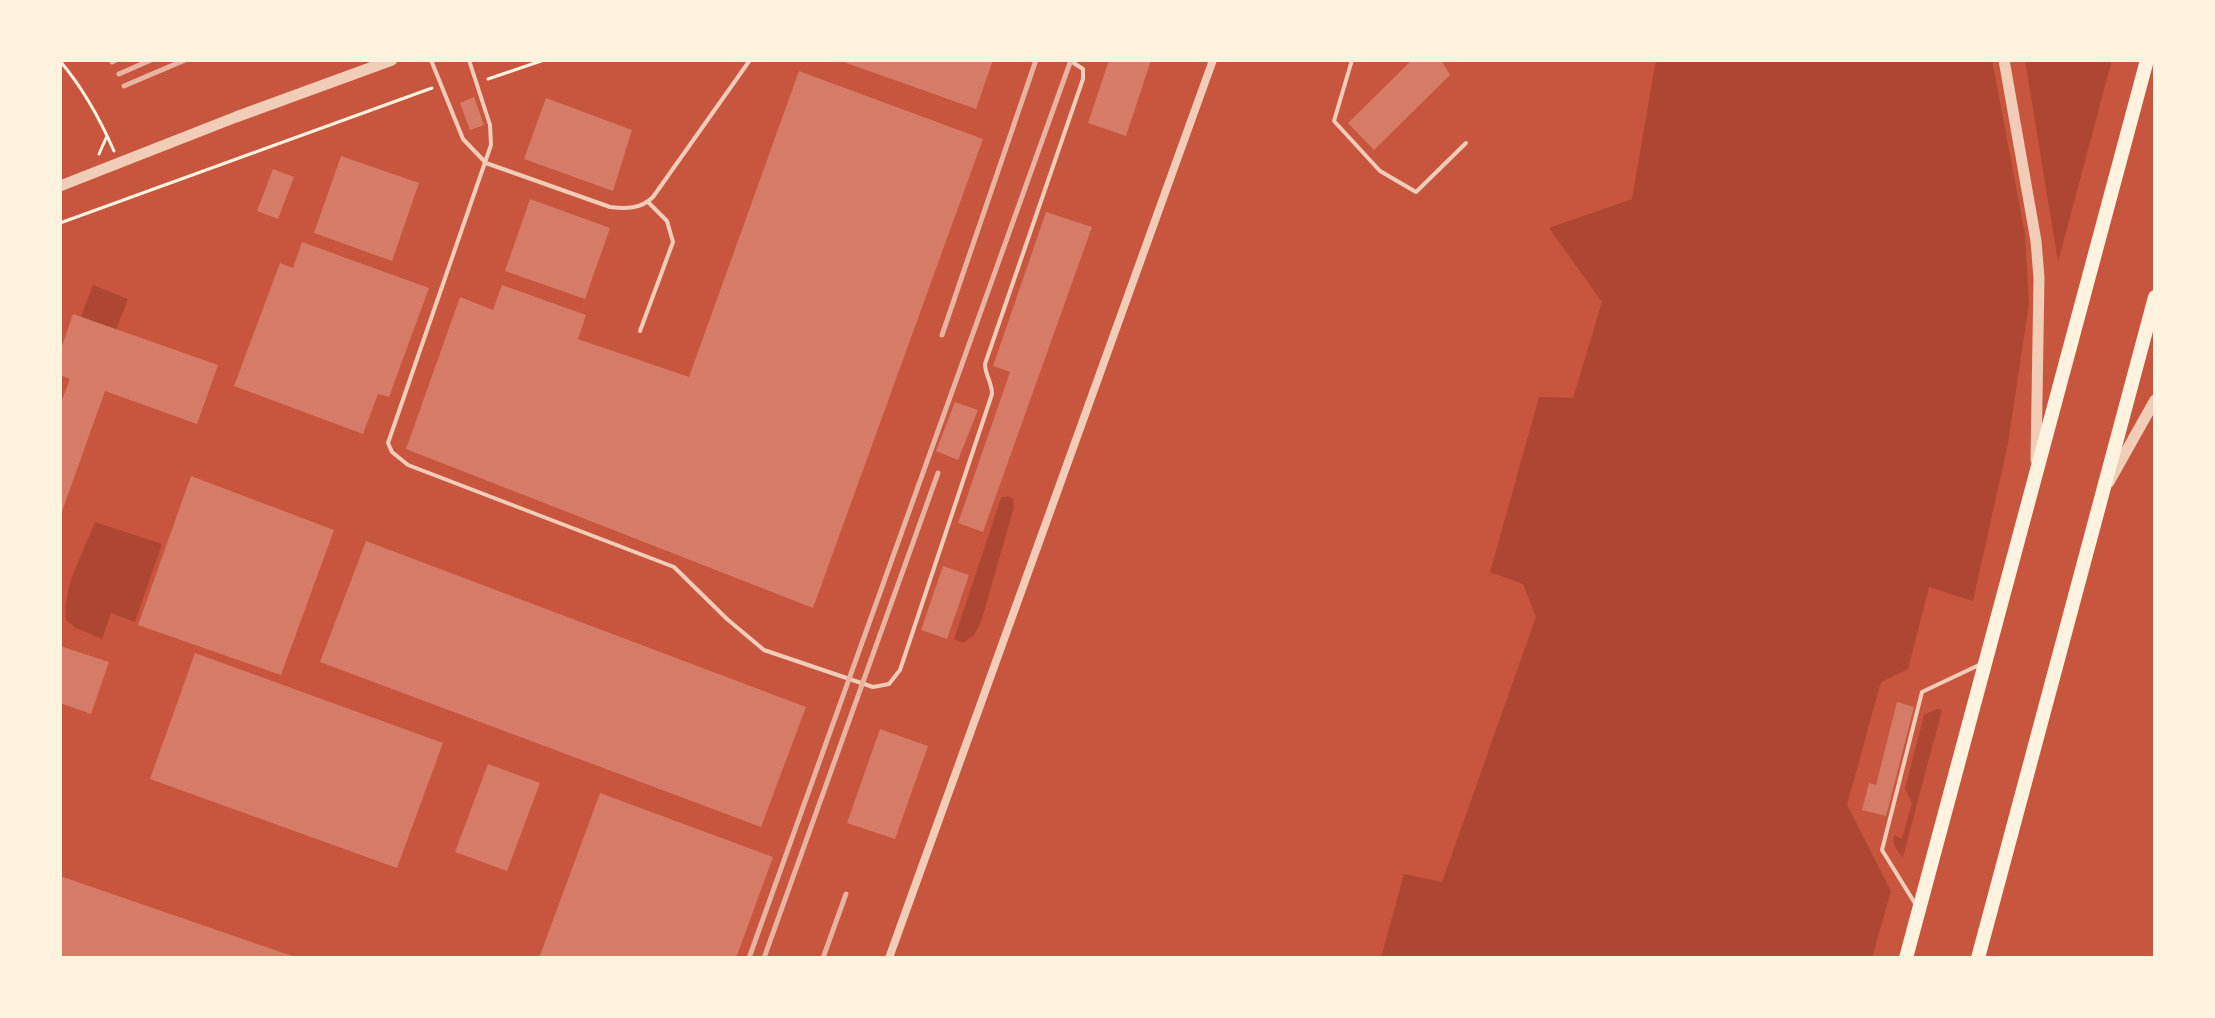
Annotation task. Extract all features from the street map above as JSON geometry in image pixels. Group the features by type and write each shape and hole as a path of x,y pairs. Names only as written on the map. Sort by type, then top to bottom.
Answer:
{"highway":[{"path":"1906,958 2147,60"},
{"path":"1978,958 2155,297"}],"street":[{"path":"60,186 221,122 392,60"},
{"path":"889,958 1213,60"},
{"path":"2004,60 2036,241 2039,278 2037,470"},
{"path":"2103,493 2155,400"}],"lane":[{"path":"431,60 463,139 486,163 610,207 633,208 648,202 750,60"},
{"path":"469,60 492,135 486,163 388,443 392,452 408,465 674,567 764,650 873,687 884,687 900,670 992,394 992,382 987,376 985,364 1083,79 1083,69 1069,60"},
{"path":"1352,60 1334,121 1380,171 1416,192 1466,143"},
{"path":"640,331 673,242 667,221 648,202"},
{"path":"1919,910 1882,850 1922,692 1985,662"}],"path":[{"path":"476,78 489,79 544,60"},
{"path":"60,61 74,77 107,136"},
{"path":"60,223 441,85"}],"shaded area":[{"path":"1656,60 1992,60 2025,234 2029,304 2008,443 1973,601 1929,587 1908,669 1881,682 1847,805 1891,891 1872,958 1381,958 1404,874 1442,882 1536,617 1523,584 1490,572 1539,397 1573,398 1602,302 1549,228 1632,199"},
{"path":"2025,60 2112,60 2058,262"},
{"path":"93,285 128,299 116,330 81,317"},
{"path":"1008,496 1013,499 1014,507 981,622 974,635 963,643 954,639 1001,498"},
{"path":"95,522 162,544 135,622 111,613 102,639 76,628 66,620 67,595"},
{"path":"1942,710 1903,857 1895,847 1894,835 1902,839 1912,803 1905,789 1924,715"}],"building":[{"path":"838,60 993,60 976,109"},
{"path":"1109,60 1151,60 1126,136 1088,123"},
{"path":"1409,60 1441,60 1450,75 1374,150 1348,123"},
{"path":"799,71 983,139 813,608 406,449 460,297 493,310 502,285 586,315 578,339 689,377"},
{"path":"474,97 484,125 470,130 460,103"},
{"path":"546,98 632,130 613,191 524,159"},
{"path":"341,156 419,183 392,261 314,233"},
{"path":"273,169 294,177 278,219 257,211"},
{"path":"530,199 610,228 585,299 505,271"},
{"path":"1046,212 1092,227 983,532 958,523 1010,372 993,366"},
{"path":"302,242 429,288 389,397 378,394 363,434 234,386 280,263 293,268"},
{"path":"73,314 218,365 197,424 105,391 60,517 60,405 70,379 60,375 60,352"},
{"path":"955,402 978,410 958,460 936,451"},
{"path":"191,476 334,530 281,675 138,625"},
{"path":"366,541 806,707 761,827 320,662"},
{"path":"943,566 969,575 947,639 921,630"},
{"path":"60,646 109,662 91,714 60,703"},
{"path":"195,653 443,743 397,868 150,779"},
{"path":"1897,702 1914,707 1886,816 1862,810 1869,783 1876,785"},
{"path":"880,729 928,746 895,839 847,823"},
{"path":"488,764 540,783 507,871 455,852"},
{"path":"600,793 773,857 736,958 539,958"},
{"path":"60,876 298,958 60,958"}],"railway":[{"path":"112,62 116,60"},
{"path":"119,74 151,60"},
{"path":"124,86 185,60"},
{"path":"942,335 1036,60"},
{"path":"749,958 1071,60"},
{"path":"764,958 938,473"},
{"path":"823,958 846,894"}]}
